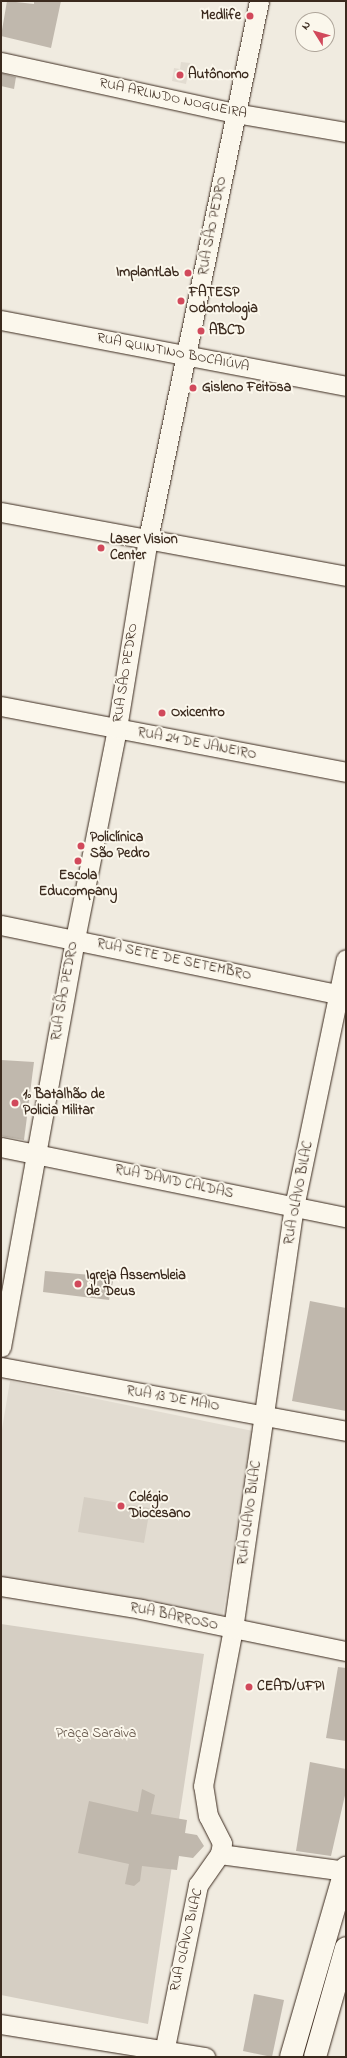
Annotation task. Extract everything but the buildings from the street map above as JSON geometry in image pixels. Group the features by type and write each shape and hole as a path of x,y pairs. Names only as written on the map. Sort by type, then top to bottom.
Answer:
{"main road":[{"path":"291,2057 346,1870"},
{"path":"315,2057 346,1948"}],"street":[{"name":"RUA SÃO PEDRO","path":"1,1347 75,938 117,728 148,539 187,357 235,113 259,1"},
{"name":"RUA ARLINDO NOGUEIRA","path":"1,62 235,113 346,132"},
{"name":"RUA QUINTINO BOCAIÚVA","path":"1,320 187,357 346,386"},
{"path":"1,512 346,576"},
{"name":"RUA 24 DE JANEIRO","path":"1,706 346,772"},
{"name":"RUA SETE DE SETEMBRO","path":"1,925 75,938 343,996"},
{"name":"RUA OLAVO BILAC","path":"164,2053 198,1885 220,1854 222,1843 219,1832 208,1816 203,1786 233,1629 294,1207 343,996 346,959"},
{"name":"RUA DAVID CALDAS","path":"1,1147 346,1217"},
{"name":"RUA 13 DE MAIO","path":"1,1367 346,1431"},
{"name":"RUA BARROSO","path":"1,1586 141,1609 346,1651"},
{"path":"220,1854 346,1870"},
{"path":"1,2024 164,2053 205,2057"}],"shaded area":[{"name":"Autônomo","path":"181,62 190,63 186,84 172,81 174,68 180,69"},
{"name":"Colégio Diocesano","path":"10,1381 253,1431 222,1619 1,1578 1,1435"}],"green space":[{"path":"84,1497 150,1508 144,1543 78,1532"},
{"name":"Praça Saraiva","path":"1,1624 204,1654 148,2024 1,1995"}],"place":[{"name":"Medlife","path":"250,16"},
{"name":"Autônomo","path":"180,75"},
{"name":"ImplantLab","path":"188,273"},
{"name":"FATESP Odontologia","path":"181,301"},
{"name":"ABCD","path":"201,331"},
{"name":"Gisleno Feitosa","path":"193,388"},
{"name":"Laser Vision Center","path":"101,548"},
{"name":"Oxicentro","path":"162,713"},
{"name":"Policlínica São Pedro","path":"81,846"},
{"name":"Escola Educompany","path":"78,861"},
{"name":"1º Batalhão de Policia Militar","path":"15,1103"},
{"name":"Igreja Assembleia de Deus","path":"78,1284"},
{"name":"Colégio Diocesano","path":"121,1506"},
{"name":"CEAD/UFPI","path":"249,1687"}]}
